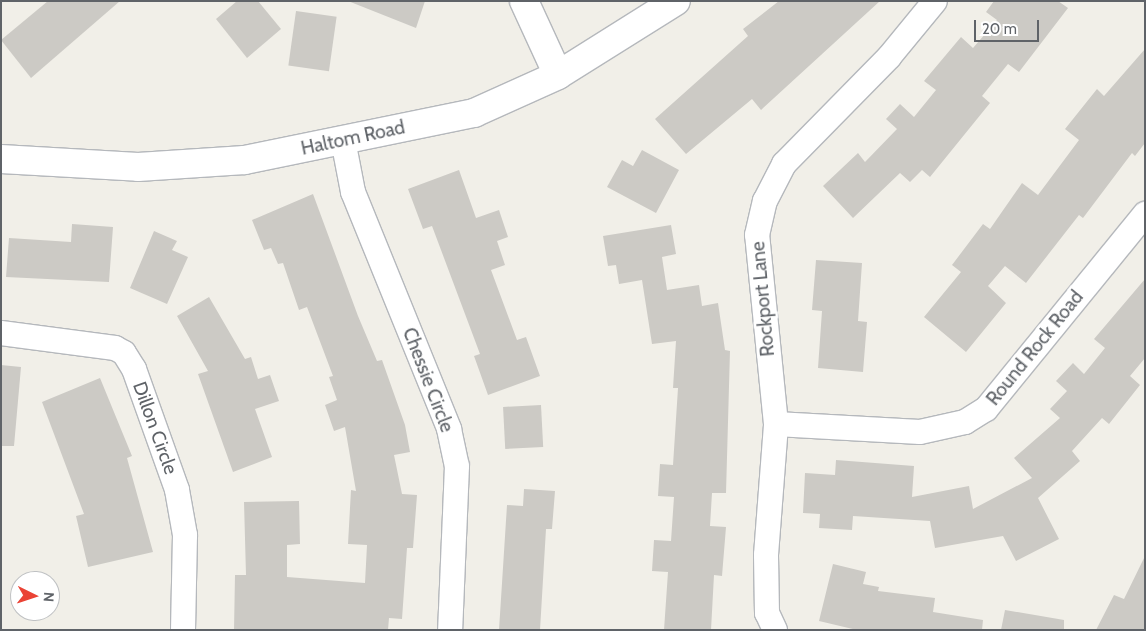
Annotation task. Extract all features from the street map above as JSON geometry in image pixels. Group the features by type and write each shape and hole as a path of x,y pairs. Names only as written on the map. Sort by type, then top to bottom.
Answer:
{"main road":[{"path":"524,1 558,75"},
{"name":"Haltom Road","path":"1,159 148,166 245,160 474,113 558,75 676,1"}],"street":[{"name":"Rockport Lane","path":"774,630 766,613 766,555 776,424 758,261 758,235 765,200 784,164 889,57 935,1"},
{"name":"Chessie Circle","path":"343,140 354,192 449,428 457,466 450,630"},
{"name":"Round Rock Road","path":"776,424 920,432 965,422 986,409 1145,214"},
{"name":"Dillon Circle","path":"1,333 115,348 124,353 134,369 177,490 185,535 183,630"}],"building":[{"path":"48,1 120,1 31,78 1,40"},
{"path":"237,1 258,1 281,29 247,58 216,19"},
{"path":"348,1 425,1 416,28"},
{"path":"779,1 880,1 761,110 752,99 686,154 655,119 748,36 743,29"},
{"path":"994,1 1058,1 1068,8 1019,72 1008,64 982,96 990,103 930,177 922,170 910,182 900,173 853,218 823,186 858,153 865,162 897,129 886,119 900,104 914,117 936,90 924,81 961,37 973,48 997,20 986,12"},
{"path":"296,11 337,17 329,71 288,65"},
{"path":"1145,49 1145,143 1135,156 1132,153 1083,218 1079,215 1026,283 1005,266 988,286 1006,303 966,352 924,317 961,272 952,265 983,224 990,229 1022,183 1038,195 1079,140 1065,129 1097,89 1104,96"},
{"path":"642,150 679,170 656,213 607,187 622,160 633,166"},
{"path":"459,170 476,218 499,210 508,237 497,241 505,265 491,270 517,340 526,337 540,376 488,395 474,356 480,354 432,226 423,229 408,189"},
{"path":"313,194 358,316 377,361 382,360 405,425 410,452 394,455 402,494 417,495 413,548 407,548 402,619 389,618 388,630 234,630 235,575 246,575 244,502 299,501 300,544 287,545 287,577 365,583 367,545 348,544 351,490 356,491 345,427 334,431 325,405 337,400 329,377 333,376 307,307 299,310 283,263 278,264 271,248 264,250 252,220"},
{"path":"72,224 113,227 109,282 6,277 9,238 71,242"},
{"path":"671,225 676,254 662,257 667,290 699,285 702,306 718,303 725,350 730,351 726,493 712,493 710,526 726,527 722,576 714,575 711,630 664,630 668,572 652,571 654,540 671,541 674,497 658,496 660,464 673,465 678,388 673,388 676,341 652,344 642,280 619,284 616,265 608,266 603,236"},
{"path":"154,231 177,241 172,250 188,257 167,304 130,288"},
{"path":"816,260 862,263 858,321 867,322 863,372 818,368 822,311 812,310"},
{"path":"1145,279 1145,358 1130,376 1140,385 1109,424 1102,418 1072,451 1080,461 1038,498 1059,539 1016,561 1003,536 935,548 930,521 853,516 852,530 819,528 820,514 803,513 805,473 835,475 836,460 914,466 912,497 969,486 973,509 1032,478 1014,458 1060,418 1050,409 1067,391 1056,381 1073,363 1084,374 1105,348 1094,339"},
{"path":"209,297 245,359 251,357 258,379 270,375 279,401 255,409 272,457 233,472 198,374 208,371 177,316"},
{"path":"1,365 21,367 14,446 1,446"},
{"path":"100,378 132,456 127,458 153,552 88,567 76,516 84,514 42,402"},
{"path":"541,405 543,447 505,449 503,407"},
{"path":"524,489 555,491 552,529 546,529 540,630 499,630 507,505 523,506"},
{"path":"1145,556 1145,630 1096,630 1114,595 1124,599"},
{"path":"833,564 866,572 863,584 879,587 878,591 935,598 933,612 983,620 982,630 857,630 819,621"},
{"path":"1005,610 1064,620 1064,630 1001,630"}]}
